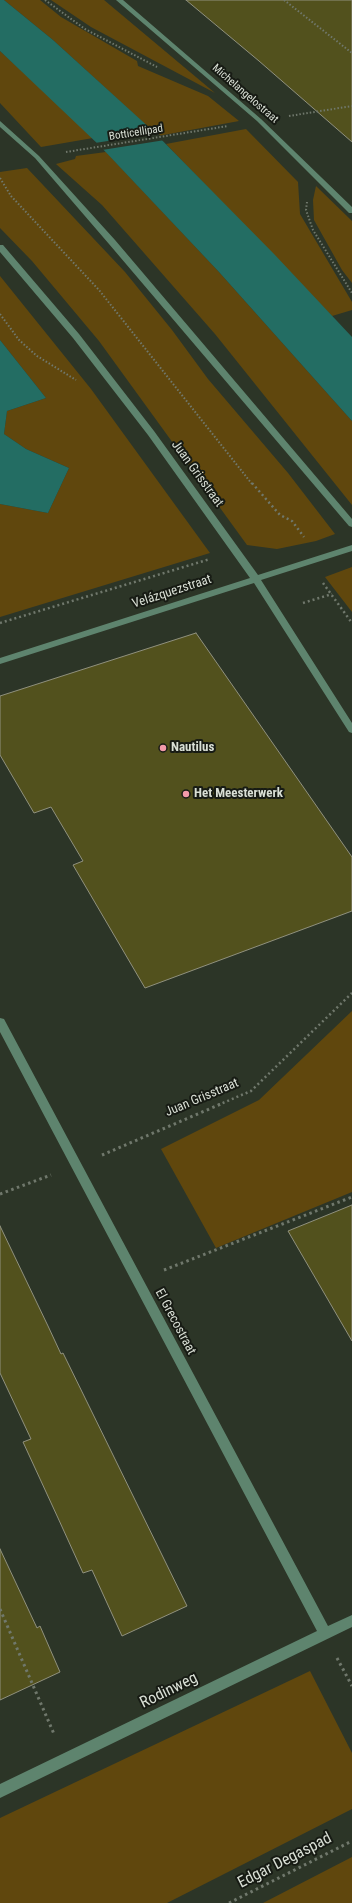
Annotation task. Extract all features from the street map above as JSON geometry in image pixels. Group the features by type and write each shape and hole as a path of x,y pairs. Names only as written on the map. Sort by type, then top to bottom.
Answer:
{"street":[{"name":"Michelangelostraat","path":"119,0 259,120 352,211"},
{"path":"0,123 37,157 352,524"},
{"name":"Juan Grisstraat","path":"0,247 76,336 123,396 236,551 255,578 352,730"},
{"name":"Velázquezstraat","path":"0,661 352,548"},
{"name":"El Grecostraat","path":"0,1022 325,1634"},
{"name":"Rodinweg","path":"0,1791 352,1621"}],"path":[{"path":"45,0 85,29 158,67"},
{"path":"284,0 352,53"},
{"name":"Botticellipad","path":"73,151 202,130"},
{"path":"0,178 11,196 99,290 262,496 280,515 292,521 321,558"},
{"path":"308,195 306,210 313,230 352,293"},
{"path":"0,314 19,340 37,356 77,380"},
{"name":"Velázquezstraat","path":"0,624 236,551"},
{"path":"320,579 352,623"},
{"path":"299,605 332,594"},
{"name":"Juan Grisstraat","path":"0,1194 76,1166 251,1091 352,993"},
{"path":"137,1281 352,1197"},
{"path":"0,1609 66,1760"},
{"name":"Edgar Degaspad","path":"229,1903 352,1841"}],"shaded area":[{"path":"4,0 40,0 61,17 137,61 138,66 208,96 239,121 158,136 53,40"},
{"path":"51,0 104,0 215,93 91,27"},
{"path":"0,51 93,138 41,147 0,103"},
{"path":"246,129 298,182 300,214 352,302 352,310 332,316 166,144"},
{"path":"106,152 219,272 352,421 352,505 215,334 102,205 56,164 75,159 76,156"},
{"path":"27,168 125,272 172,330 208,379 288,473 335,534 316,541 277,549 247,545 99,341 32,261 0,228 0,172"},
{"path":"316,186 352,221 352,283 342,270 314,220 313,200"},
{"path":"0,276 91,389 210,553 0,617 0,504 48,513 69,468 26,449 4,434 7,411 46,398 0,340"},
{"path":"352,567 352,612 325,577"},
{"path":"352,1011 352,1192 216,1248 161,1149 259,1100"},
{"path":"310,1671 352,1753 352,1809 167,1903 0,1903 0,1818"},
{"path":"352,1857 352,1903 263,1903"}],"water":[{"path":"0,0 4,0 53,40 152,130 275,255 352,337 352,421 219,272 100,146 0,51"},
{"path":"0,340 46,398 7,411 4,434 26,449 69,468 48,513 0,504"}],"pier":[{"path":"158,133 165,140 102,150 95,143"}],"building":[{"path":"186,0 352,0 352,142 259,61"},
{"path":"196,633 352,857 352,911 145,988 73,865 83,861 51,807 34,813 0,755 0,696"},
{"path":"352,1205 352,1341 288,1231"},
{"path":"0,1226 61,1354 63,1353 187,1606 122,1636 92,1570 83,1573 23,1442 31,1439 0,1373"},
{"path":"0,1549 37,1628 40,1626 60,1672 0,1700"}],"place":[{"name":"Nautilus","path":"163,748"},
{"name":"Het Meesterwerk","path":"186,794"}]}
